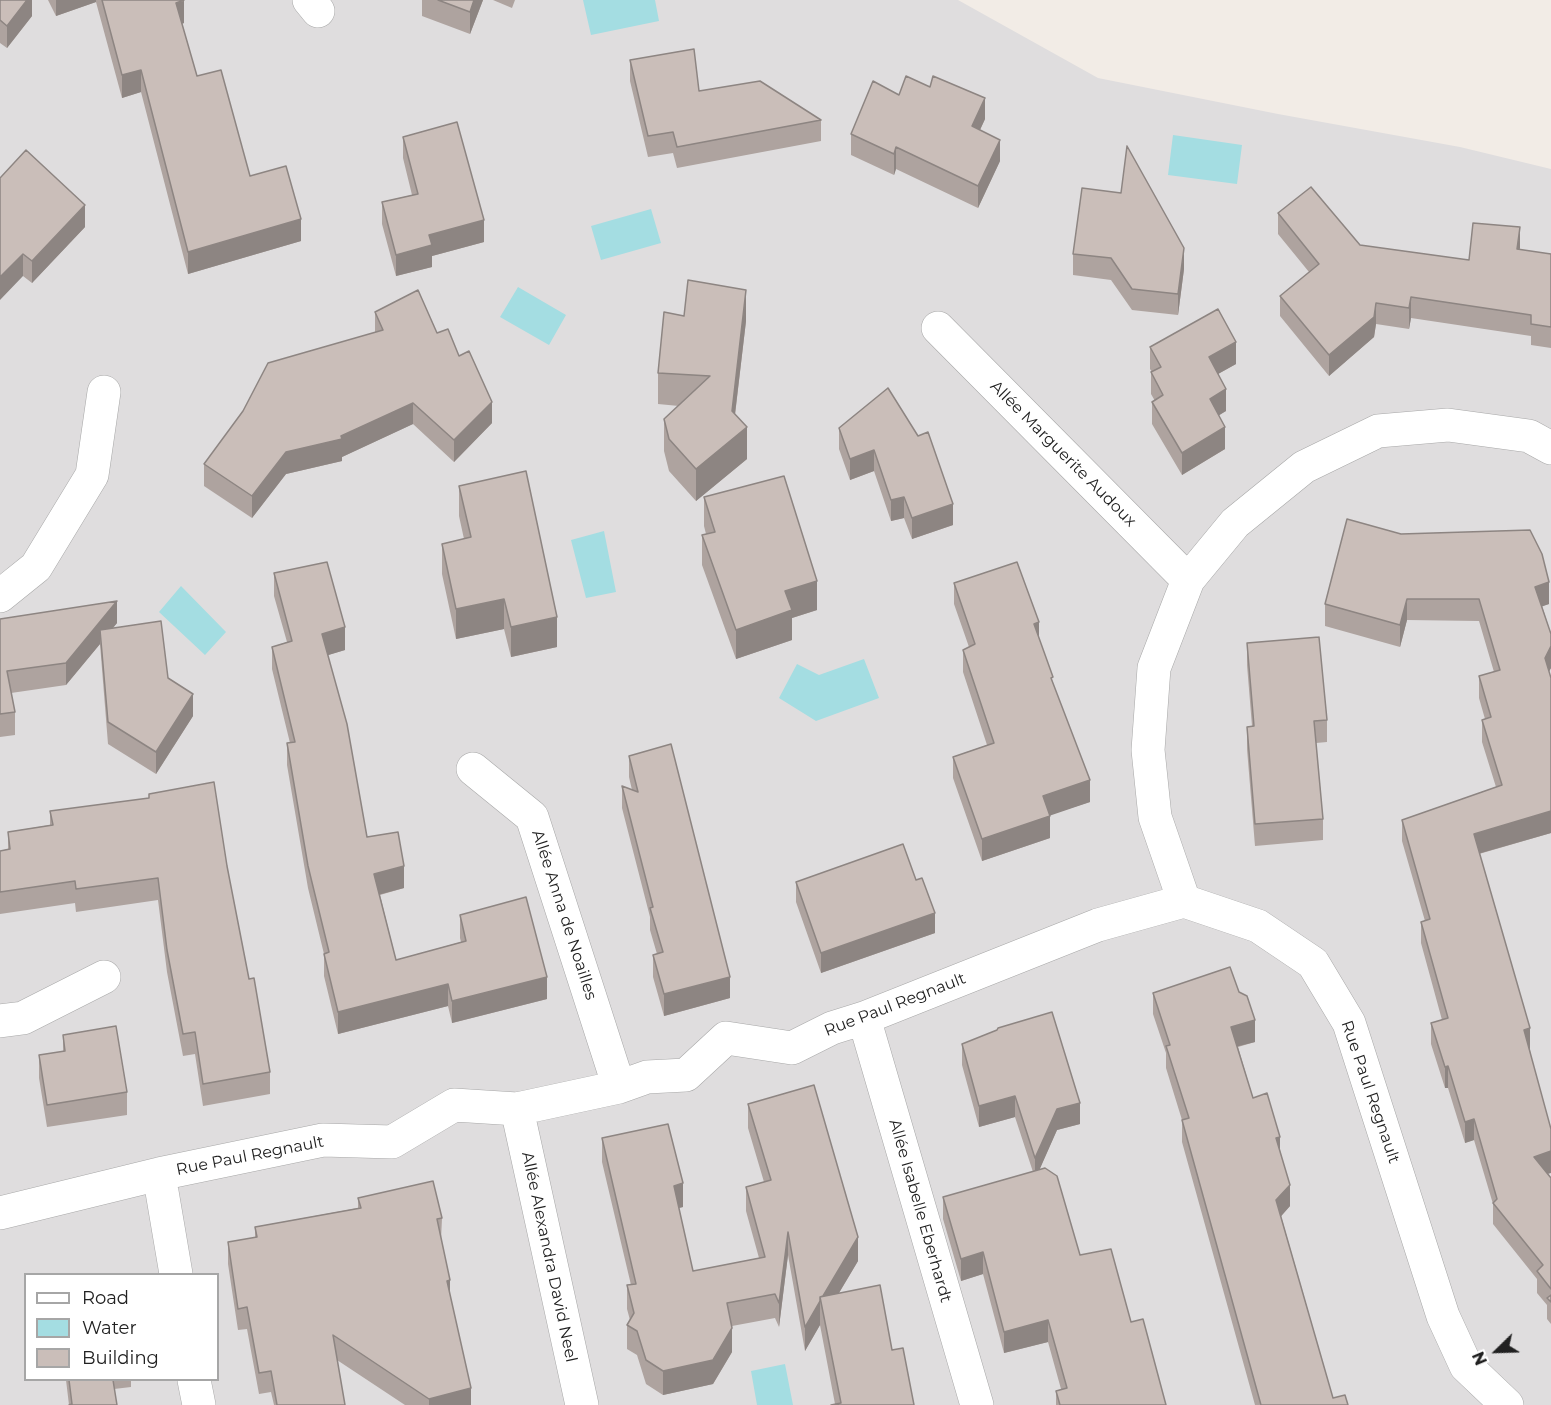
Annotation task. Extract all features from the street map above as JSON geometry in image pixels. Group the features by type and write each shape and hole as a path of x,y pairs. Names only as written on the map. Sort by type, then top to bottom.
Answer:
{"street":[{"name":"Allée Marguerite Audoux","path":"938,328 1188,580"},
{"path":"0,596 36,567 92,475 104,392"},
{"path":"1184,901 1155,818 1148,750 1154,668 1188,580 1235,523 1304,467 1378,431 1448,424 1529,436 1551,448"},
{"name":"Allée Anna de Noailles","path":"473,769 532,817 619,1087"},
{"name":"Rue Paul Regnault","path":"0,1213 159,1174 323,1140 392,1142 454,1105 517,1109 619,1087 647,1077 686,1075 726,1038 792,1048 832,1028 864,1018 1098,926 1184,901 1258,926 1313,963 1349,1023 1443,1316 1466,1366 1507,1405"},
{"path":"0,1021 23,1018 104,977"},
{"name":"Allée Isabelle Eberhardt","path":"864,1018 977,1405"},
{"name":"Allée Alexandra David Neel","path":"517,1109 582,1405"},
{"path":"159,1174 176,1273"},
{"path":"194,1381 199,1405"}],"shaded area":[{"path":"0,0 958,0 1098,78 1460,147 1551,169 1551,1405 0,1405"}],"water":[{"path":"583,0 655,0 659,21 591,35"},
{"path":"1173,135 1242,145 1237,184 1168,175"},
{"path":"651,209 661,243 601,260 591,226"},
{"path":"518,287 566,315 549,345 500,317"},
{"path":"604,531 616,592 586,598 571,540"},
{"path":"181,586 226,632 205,655 159,612"},
{"path":"864,659 879,698 816,721 779,698 797,664 819,675"},
{"path":"785,1364 793,1405 757,1405 751,1371"}],"building":[{"path":"0,0 27,0 7,26 0,20"},
{"path":"102,0 184,0 176,3 197,76 221,70 250,176 286,166 301,219 188,252 141,70 122,75"},
{"path":"438,0 474,0 470,12"},
{"path":"694,49 699,91 760,81 821,120 677,147 673,132 648,136 630,60"},
{"path":"906,76 930,87 933,76 985,98 972,126 1000,140 978,186 896,147 894,154 851,134 873,81 899,95"},
{"path":"457,122 484,220 429,235 432,245 396,255 382,202 418,194 403,137"},
{"path":"1127,146 1184,248 1178,294 1132,289 1111,258 1073,254 1082,188 1121,193"},
{"path":"26,150 85,205 32,261 23,254 0,277 0,178"},
{"path":"1311,187 1360,245 1469,260 1473,223 1520,227 1517,249 1551,254 1551,327 1531,324 1531,315 1411,297 1409,308 1376,303 1374,317 1329,355 1280,296 1319,264 1278,213"},
{"path":"688,280 746,290 732,411 747,427 696,469 669,439 664,419 710,376 658,373 664,312 684,316"},
{"path":"418,290 437,333 448,329 459,356 469,351 492,402 454,440 413,403 341,436 342,439 286,452 252,496 204,464 243,411 268,363 383,330 375,312"},
{"path":"1218,309 1236,342 1209,357 1226,389 1210,399 1225,427 1182,453 1152,402 1163,395 1151,372 1161,367 1150,347"},
{"path":"888,388 918,436 928,432 953,504 912,518 904,497 891,500 874,450 850,459 839,428"},
{"path":"526,471 557,617 511,627 504,599 456,609 442,544 471,537 459,486"},
{"path":"784,476 817,581 785,591 792,610 736,630 702,535 715,532 704,497"},
{"path":"1347,519 1401,534 1530,530 1542,554 1549,582 1535,587 1551,634 1551,646 1545,658 1551,678 1551,811 1474,834 1530,1028 1524,1030 1551,1129 1551,1151 1534,1157 1551,1178 1551,1289 1537,1271 1543,1265 1493,1203 1497,1199 1474,1119 1465,1122 1448,1066 1445,1067 1431,1023 1448,1018 1421,922 1430,919 1402,820 1502,785 1482,720 1491,717 1479,676 1500,670 1479,599 1407,599 1400,625 1325,604"},
{"path":"327,562 345,627 322,634 347,724 367,837 398,832 404,866 374,874 396,960 466,941 460,915 526,897 547,977 452,1001 448,984 338,1012 324,954 329,952 308,866 287,743 295,742 272,647 292,641 274,573"},
{"path":"1017,562 1039,622 1034,624 1053,677 1051,678 1090,780 1043,796 1050,816 982,839 953,757 994,743 963,650 975,644 954,583"},
{"path":"117,601 66,663 7,671 15,712 0,714 0,619"},
{"path":"161,621 168,678 193,694 156,752 108,722 100,630"},
{"path":"1319,637 1327,720 1314,721 1323,819 1255,824 1247,727 1254,726 1247,643"},
{"path":"671,744 730,977 664,994 653,955 663,952 650,908 653,907 622,786 638,792 629,756"},
{"path":"214,782 227,866 249,979 254,978 270,1072 203,1084 195,1032 183,1034 167,950 158,878 76,889 75,881 0,892 0,851 10,849 8,832 53,825 50,811 149,798 149,794"},
{"path":"903,844 916,880 922,878 935,913 821,953 796,882"},
{"path":"1230,967 1239,992 1247,996 1255,1020 1231,1027 1253,1098 1267,1093 1280,1137 1276,1138 1290,1185 1276,1200 1333,1398 1345,1395 1348,1405 1261,1405 1182,1120 1189,1118 1166,1046 1170,1045 1153,993"},
{"path":"1052,1012 1080,1103 1057,1109 1035,1158 1015,1096 979,1106 962,1044 998,1028"},
{"path":"116,1026 127,1092 47,1105 39,1055 65,1051 63,1035"},
{"path":"814,1085 858,1237 823,1296 820,1297 805,1327 788,1232 779,1303 775,1294 727,1303 732,1328 713,1360 663,1371 646,1360 637,1331 627,1325 634,1313 627,1285 636,1284 602,1138 668,1124 683,1183 674,1186 693,1271 765,1257 746,1187 771,1180 748,1104"},
{"path":"1045,1168 1057,1176 1080,1255 1111,1249 1131,1322 1143,1319 1166,1405 1060,1405 1056,1391 1067,1388 1048,1320 1004,1332 983,1252 961,1259 943,1197"},
{"path":"433,1181 442,1218 437,1219 450,1280 447,1281 471,1388 429,1399 333,1335 345,1405 277,1405 271,1371 259,1373 247,1307 238,1309 228,1242 257,1237 255,1227 361,1208 358,1198"},
{"path":"880,1285 892,1350 903,1348 914,1405 831,1405 841,1403 820,1297"},
{"path":"69,1381 113,1381 117,1405 69,1405 72,1404"}]}
